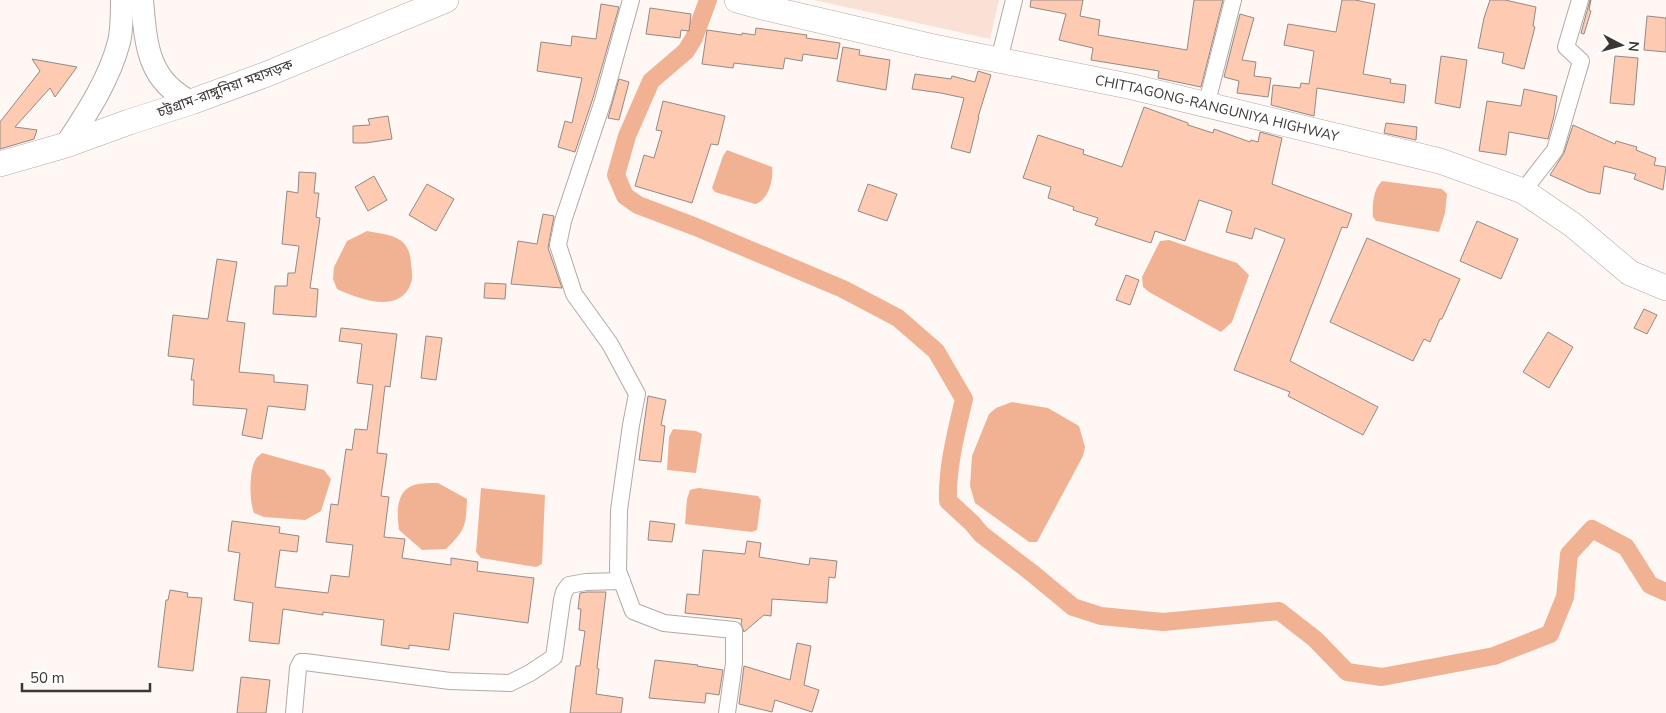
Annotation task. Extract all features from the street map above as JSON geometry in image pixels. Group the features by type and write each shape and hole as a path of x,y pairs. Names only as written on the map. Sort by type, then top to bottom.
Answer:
{"main road":[{"path":"66,145 92,105 109,70 119,41 122,0"},
{"path":"142,0 147,44 156,70 170,88 178,95 192,102"},
{"name":"চট্টগ্রাম-রাঙ্গুনিয়া মহাসড়ক","path":"0,164 66,145 192,102 332,49 446,0"},
{"name":"CHITTAGONG-RANGUNIYA HIGHWAY","path":"740,0 920,44 1132,87 1440,161 1523,191 1573,226 1630,273 1666,288"}],"street":[{"path":"631,0 603,101 563,222 558,245 574,294 610,344 637,394 618,510 618,571 633,611 664,623 734,630 734,663 727,713"},
{"path":"999,60 1014,0"},
{"path":"1206,106 1233,0"},
{"path":"1523,191 1555,150 1580,61 1566,47 1580,0"},
{"path":"294,713 298,668 301,662 450,681 510,683 548,663 554,657 562,600 564,592 569,585 581,582 622,582"}],"shaded area":[{"path":"814,0 999,0 990,39"},
{"path":"727,150 772,167 769,189 760,202 755,204 715,192 712,188 723,156"},
{"path":"1382,181 1442,189 1447,194 1445,213 1439,232 1376,221 1373,217 1374,198 1377,188"},
{"path":"367,231 396,238 403,242 408,251 412,281 406,293 398,299 389,302 378,302 356,297 337,289 333,279 334,267 347,241"},
{"path":"1169,240 1237,263 1249,275 1232,322 1221,332 1143,287 1142,277 1160,241"},
{"path":"1012,402 1048,408 1079,426 1085,447 1083,456 1037,542 1029,542 975,503 970,486 972,456 989,414 996,408"},
{"path":"673,429 696,431 702,434 696,473 667,470 669,437"},
{"path":"262,453 324,470 331,479 321,511 305,520 264,517 254,513 251,501 251,477 256,458"},
{"path":"438,483 467,499 465,522 461,532 446,549 422,550 399,530 400,498 403,492 414,485"},
{"path":"481,488 545,495 542,564 536,567 481,558 476,552"},
{"path":"699,488 758,496 761,500 757,530 752,532 685,524 687,499 690,490"}],"building":[{"path":"1031,0 1083,0 1080,16 1100,20 1098,35 1187,50 1194,0 1223,0 1201,87 1158,78 1159,71 1091,60 1093,48 1059,40 1066,14 1030,7"},
{"path":"1342,0 1355,0 1375,4 1363,74 1391,79 1390,83 1406,85 1404,103 1317,88 1314,116 1271,105 1273,85 1300,88 1301,83 1309,84 1314,51 1284,45 1288,24 1336,32"},
{"path":"1490,0 1505,0 1536,7 1533,26 1535,27 1524,69 1502,63 1504,53 1478,48"},
{"path":"1590,0 1589,10 1591,11 1584,34 1581,33"},
{"path":"601,4 619,7 593,98 575,152 558,147 565,121 572,123 582,78 537,71 541,42 571,46 572,36 596,39"},
{"path":"650,8 691,14 689,31 681,30 680,38 646,34"},
{"path":"1240,14 1254,18 1242,60 1256,62 1254,76 1271,78 1268,97 1237,93 1239,81 1224,77"},
{"path":"1647,16 1666,18 1666,52 1644,50"},
{"path":"756,28 807,35 806,38 840,43 837,59 803,54 802,61 785,58 783,69 734,63 733,68 702,64 707,30 755,35"},
{"path":"843,47 860,50 859,55 890,60 886,90 837,81"},
{"path":"1441,56 1467,60 1460,108 1435,103"},
{"path":"1615,56 1638,58 1634,105 1610,103"},
{"path":"32,59 77,67 55,97 50,88 15,127 37,130 34,139 0,149 0,122 40,71"},
{"path":"978,71 991,75 978,117 970,153 951,148 964,98 912,89 915,74 951,79 952,76 975,82"},
{"path":"619,79 629,82 619,120 608,118"},
{"path":"1524,89 1557,96 1548,139 1509,132 1506,155 1479,151 1487,101 1521,106"},
{"path":"663,101 725,116 718,145 711,144 692,203 635,186 644,155 654,158 662,131 656,130"},
{"path":"1144,107 1188,123 1188,125 1213,133 1214,129 1250,142 1251,140 1258,142 1260,132 1282,138 1272,184 1352,214 1347,228 1342,227 1290,361 1378,407 1363,435 1288,396 1290,392 1234,370 1285,239 1255,228 1252,239 1226,232 1232,211 1199,200 1185,241 1155,231 1151,243 1095,225 1098,218 1073,210 1074,207 1048,198 1051,187 1023,178 1038,135 1084,150 1083,154 1122,167"},
{"path":"388,116 392,139 353,143 353,126 370,125 368,119"},
{"path":"1386,123 1417,127 1416,140 1384,133"},
{"path":"1573,125 1615,144 1616,141 1637,147 1636,150 1656,158 1654,165 1666,167 1663,190 1634,179 1636,174 1604,166 1600,194 1588,192 1550,175 1564,153"},
{"path":"299,172 316,173 314,193 319,193 316,217 320,218 310,288 318,289 316,317 273,314 275,286 287,286 288,273 295,273 299,246 282,244 287,191 298,193"},
{"path":"374,176 387,200 368,211 355,187"},
{"path":"427,184 454,199 436,231 409,215"},
{"path":"868,184 897,194 887,221 858,211"},
{"path":"543,214 554,216 548,248 562,288 511,284 518,241 537,244"},
{"path":"1477,221 1518,239 1501,279 1460,261"},
{"path":"1367,238 1460,279 1430,342 1424,339 1413,361 1330,322"},
{"path":"217,259 237,262 227,321 245,323 239,372 274,375 274,382 308,385 305,410 268,406 262,439 242,435 247,409 193,405 194,380 191,380 194,359 168,356 173,315 208,319"},
{"path":"1126,275 1139,280 1130,305 1116,300"},
{"path":"485,283 506,284 505,299 484,298"},
{"path":"1644,309 1657,315 1647,334 1634,328"},
{"path":"341,328 397,334 390,387 385,386 377,453 387,454 381,496 389,497 384,537 405,539 402,558 451,565 451,558 478,562 477,571 534,578 528,623 454,613 449,650 409,645 409,649 381,645 384,620 323,612 323,615 283,609 279,644 249,641 253,603 234,600 240,553 228,551 232,521 280,527 279,533 299,536 297,552 280,550 275,587 328,593 331,575 349,577 353,545 326,542 331,504 338,505 346,449 352,450 355,429 367,430 373,385 357,383 362,344 339,341"},
{"path":"1548,332 1573,347 1549,388 1523,372"},
{"path":"426,336 442,338 436,380 421,378"},
{"path":"648,396 666,400 661,425 665,426 661,462 639,460"},
{"path":"650,521 675,524 672,542 648,540"},
{"path":"747,541 761,543 759,557 809,565 810,558 837,561 835,578 829,577 827,603 772,599 771,616 764,615 744,632 741,624 742,619 685,613 687,594 699,595 703,550 745,554"},
{"path":"170,590 188,593 187,597 202,598 193,671 158,667 166,600 168,600"},
{"path":"606,592 597,668 599,669 596,694 623,698 621,713 570,713 576,666 580,666 585,631 579,630 581,609 578,609 580,593"},
{"path":"797,643 811,646 804,685 819,690 812,712 775,700 772,712 739,704 744,666 790,680"},
{"path":"655,660 723,670 719,695 706,693 705,703 649,698"},
{"path":"241,677 270,680 266,713 237,713"}],"waterway":[{"path":"708,0 694,38 686,51 651,81 627,136 616,175 625,196 638,205 696,227 843,289 898,318 936,351 964,399 955,437 948,501 981,534 1073,607 1101,616 1163,622 1279,611 1315,639 1347,672 1382,677 1494,656 1550,634 1565,597 1569,554 1592,529 1626,547 1650,585 1666,592"}]}
